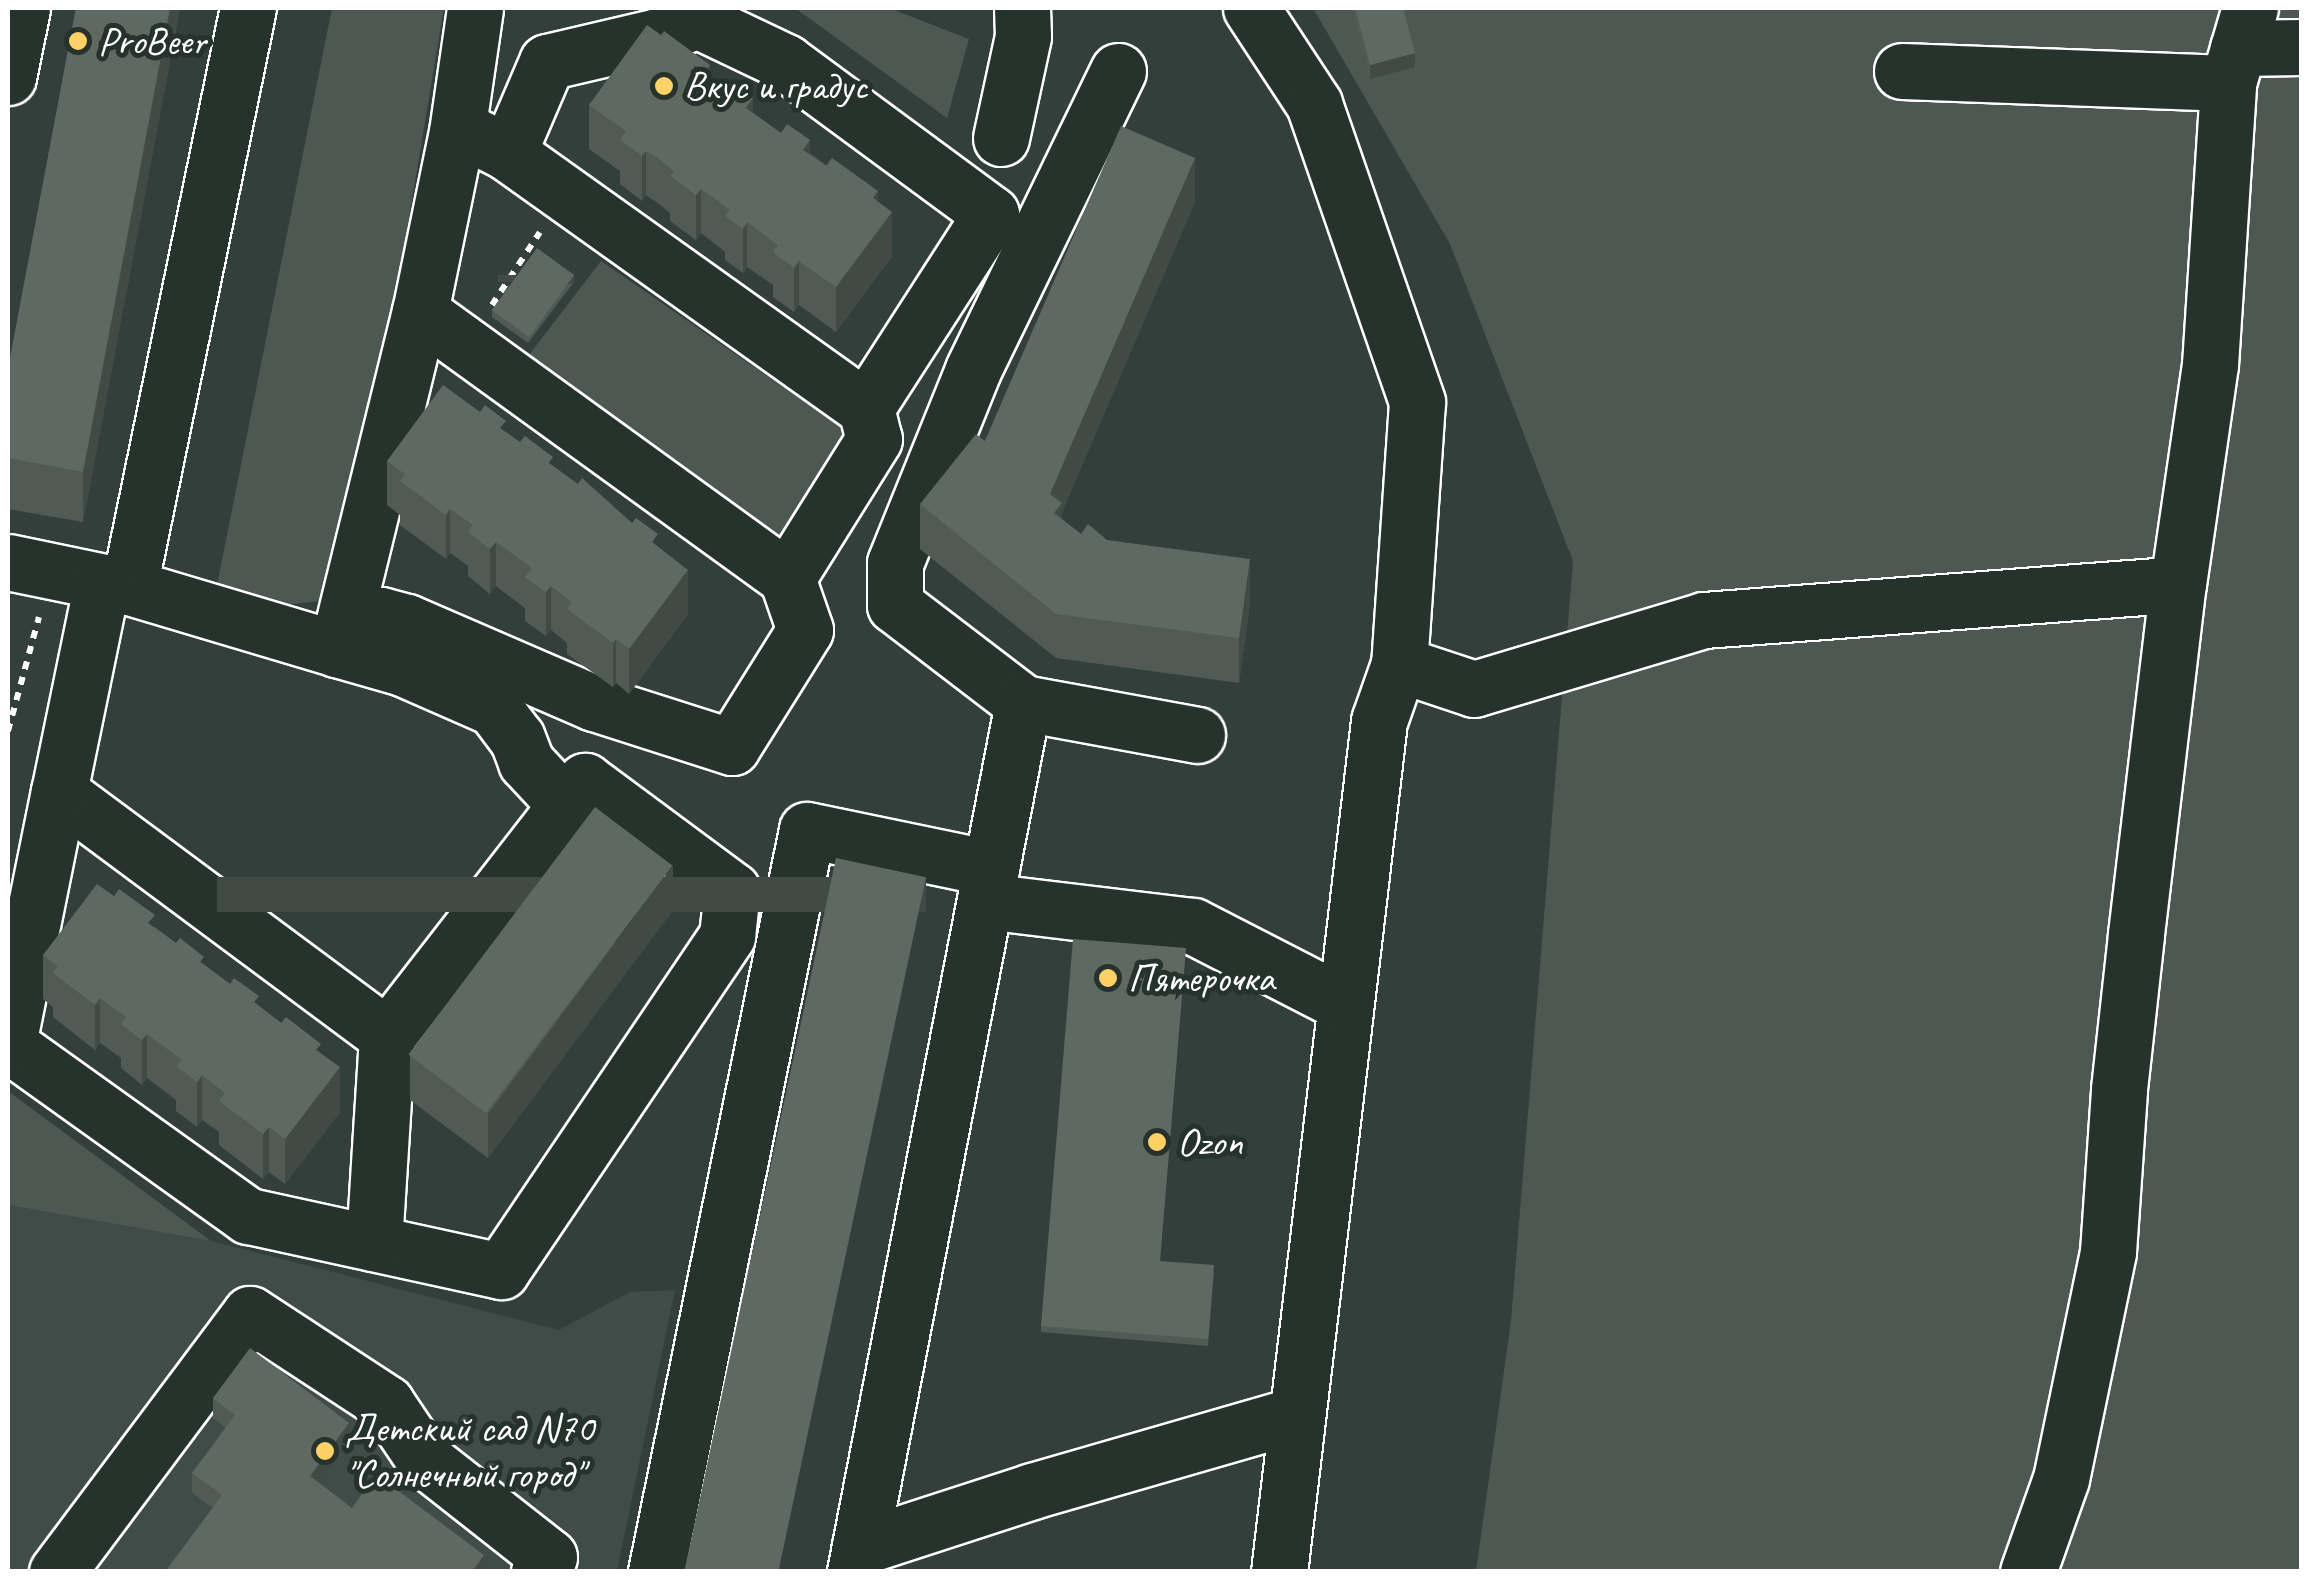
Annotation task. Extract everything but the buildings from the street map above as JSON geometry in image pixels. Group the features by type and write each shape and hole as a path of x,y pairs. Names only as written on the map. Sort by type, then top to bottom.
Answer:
{"street":[{"path":"8,77 22,8"},
{"path":"248,8 72,576 59,792 8,1044 248,1216 501,1271 727,936 732,890 584,781 387,1036 374,1243"},
{"path":"337,649 420,312 457,132 474,8"},
{"path":"1002,138 1023,36 1022,8"},
{"path":"1250,8 1314,104 1417,402 1399,664 1379,721 1279,1572"},
{"path":"508,153 546,62 658,36 698,14 785,62 991,214 866,408"},
{"path":"2028,1572 2061,1479 2108,1252 2119,1088 2178,584 2210,365 2239,46"},
{"path":"1902,70 2239,46 2302,47"},
{"path":"1118,71 973,370 895,562 894,605 1024,704 1197,735"},
{"path":"457,132 484,139 508,153 866,408 874,439 787,578"},
{"path":"337,649 381,615 407,622 594,703 732,747 805,630 787,578 420,312"},
{"path":"72,576 402,668 494,708 517,738 526,762 566,805"},
{"path":"1399,664 1474,689 1704,620 2178,584"},
{"path":"858,1559 1024,704"},
{"path":"59,792 387,1036"},
{"path":"656,1572 807,830 988,884 1193,926 1345,1004"},
{"path":"57,1572 250,1314 386,1403 423,1458 549,1557 539,1572"},
{"path":"858,1559 1032,1491 1296,1415"}],"path":[{"path":"465,346 566,193"},
{"path":"8,731 72,576"},
{"path":"8,702 16,713"}],"shaded area":[{"path":"332,8 444,8 406,236 354,494 321,601 282,605 217,585"},
{"path":"795,8 889,8 969,39 947,118"},
{"path":"1313,8 2301,8 2301,1571 1476,1571 1511,1321 1573,561 1450,244"},
{"path":"601,261 848,432 831,472 779,538 526,359"},
{"path":"8,1091 211,1241 8,1205"},
{"name":"Детский сад N70 \"Солнечный город\"","path":"8,1205 212,1241 559,1330 630,1292 675,1290 617,1571 8,1571"}],"place":[{"name":"ProBeer","path":"78,41"},
{"name":"Вкус и градус","path":"664,86"},
{"name":"Пятерочка","path":"1108,978"},
{"name":"Ozon","path":"1157,1142"},
{"name":"Детский сад N70 \"Солнечный город\"","path":"325,1451"}]}
